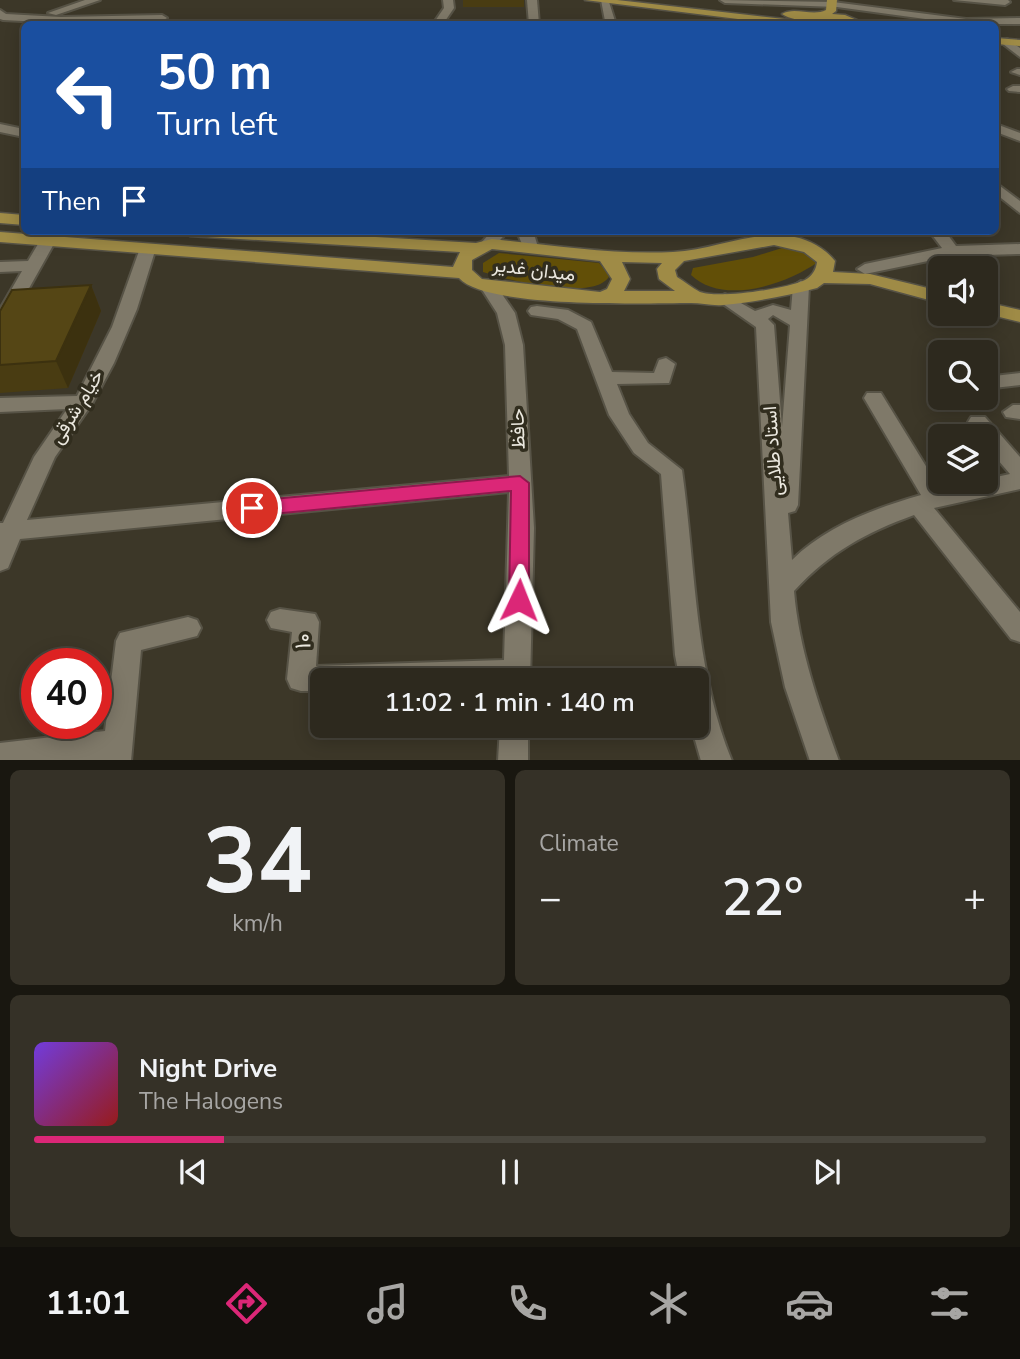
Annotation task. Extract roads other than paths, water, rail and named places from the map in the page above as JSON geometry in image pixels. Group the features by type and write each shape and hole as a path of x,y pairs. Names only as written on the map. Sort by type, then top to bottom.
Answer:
{"main road":[{"path":"590,0 775,21"},
{"path":"654,0 818,21 831,11 836,3 857,21"},
{"path":"1001,41 1020,43"},
{"path":"0,218 21,220"},
{"path":"256,235 421,245 488,241"},
{"path":"776,235 796,242 870,279 928,294"},
{"name":"میدان غدیر","path":"776,235 678,257 605,256 528,239 488,241 463,258 461,267 477,284 571,296 725,299 802,286 820,255"},
{"path":"0,237 147,251 319,259 464,273"},
{"path":"409,267 426,264 436,257 433,250 421,245"},
{"path":"820,255 865,269 928,283"},
{"path":"605,256 615,265 621,279 617,289 607,298"},
{"path":"678,257 666,269 668,279 696,297"},
{"path":"998,303 1017,314"},
{"path":"998,310 1017,314"}],"street":[{"path":"28,18 95,0"},
{"path":"439,21 449,8 449,0"},
{"path":"532,0 534,21"},
{"path":"725,0 836,3 913,11 961,21"},
{"path":"959,0 1005,1 1020,20"},
{"path":"604,2 611,21"},
{"path":"153,9 166,21"},
{"path":"0,13 4,17 77,21"},
{"path":"993,21 1020,20"},
{"path":"1001,41 1020,56"},
{"path":"1006,58 1020,56"},
{"path":"0,128 21,132"},
{"path":"999,129 1020,137"},
{"path":"999,190 1020,209"},
{"path":"940,235 952,251"},
{"path":"0,324 47,242"},
{"path":"865,269 952,251 1020,250"},
{"name":"خیام شرقی","path":"0,561 6,532 21,503 53,443 83,402 116,342 136,294 147,251"},
{"path":"0,267 33,266"},
{"name":"حافظ","path":"487,285 506,313 514,345 520,483 516,668"},
{"name":"استاد طلایی","path":"783,586 802,286"},
{"path":"514,345 526,318 550,302 571,296"},
{"path":"725,299 758,318 773,309 784,312 798,323"},
{"path":"537,311 562,314 585,326 620,415 641,448 671,470 678,513 684,640 691,668"},
{"name":"استاد طلایی","path":"758,318 765,325 785,622 799,687 825,760"},
{"path":"605,378 662,379 666,365"},
{"path":"998,382 1020,379"},
{"path":"874,398 927,502 1016,621"},
{"path":"0,405 83,402"},
{"path":"978,422 1020,472"},
{"path":"783,586 817,552 857,530 949,493 1020,481"},
{"path":"6,532 520,483"},
{"name":"۱۰","path":"280,620 306,622 301,678 310,678"},
{"path":"0,757 117,752 129,640 188,628"},
{"path":"513,760 514,738"},
{"path":"709,738 717,760"}]}
